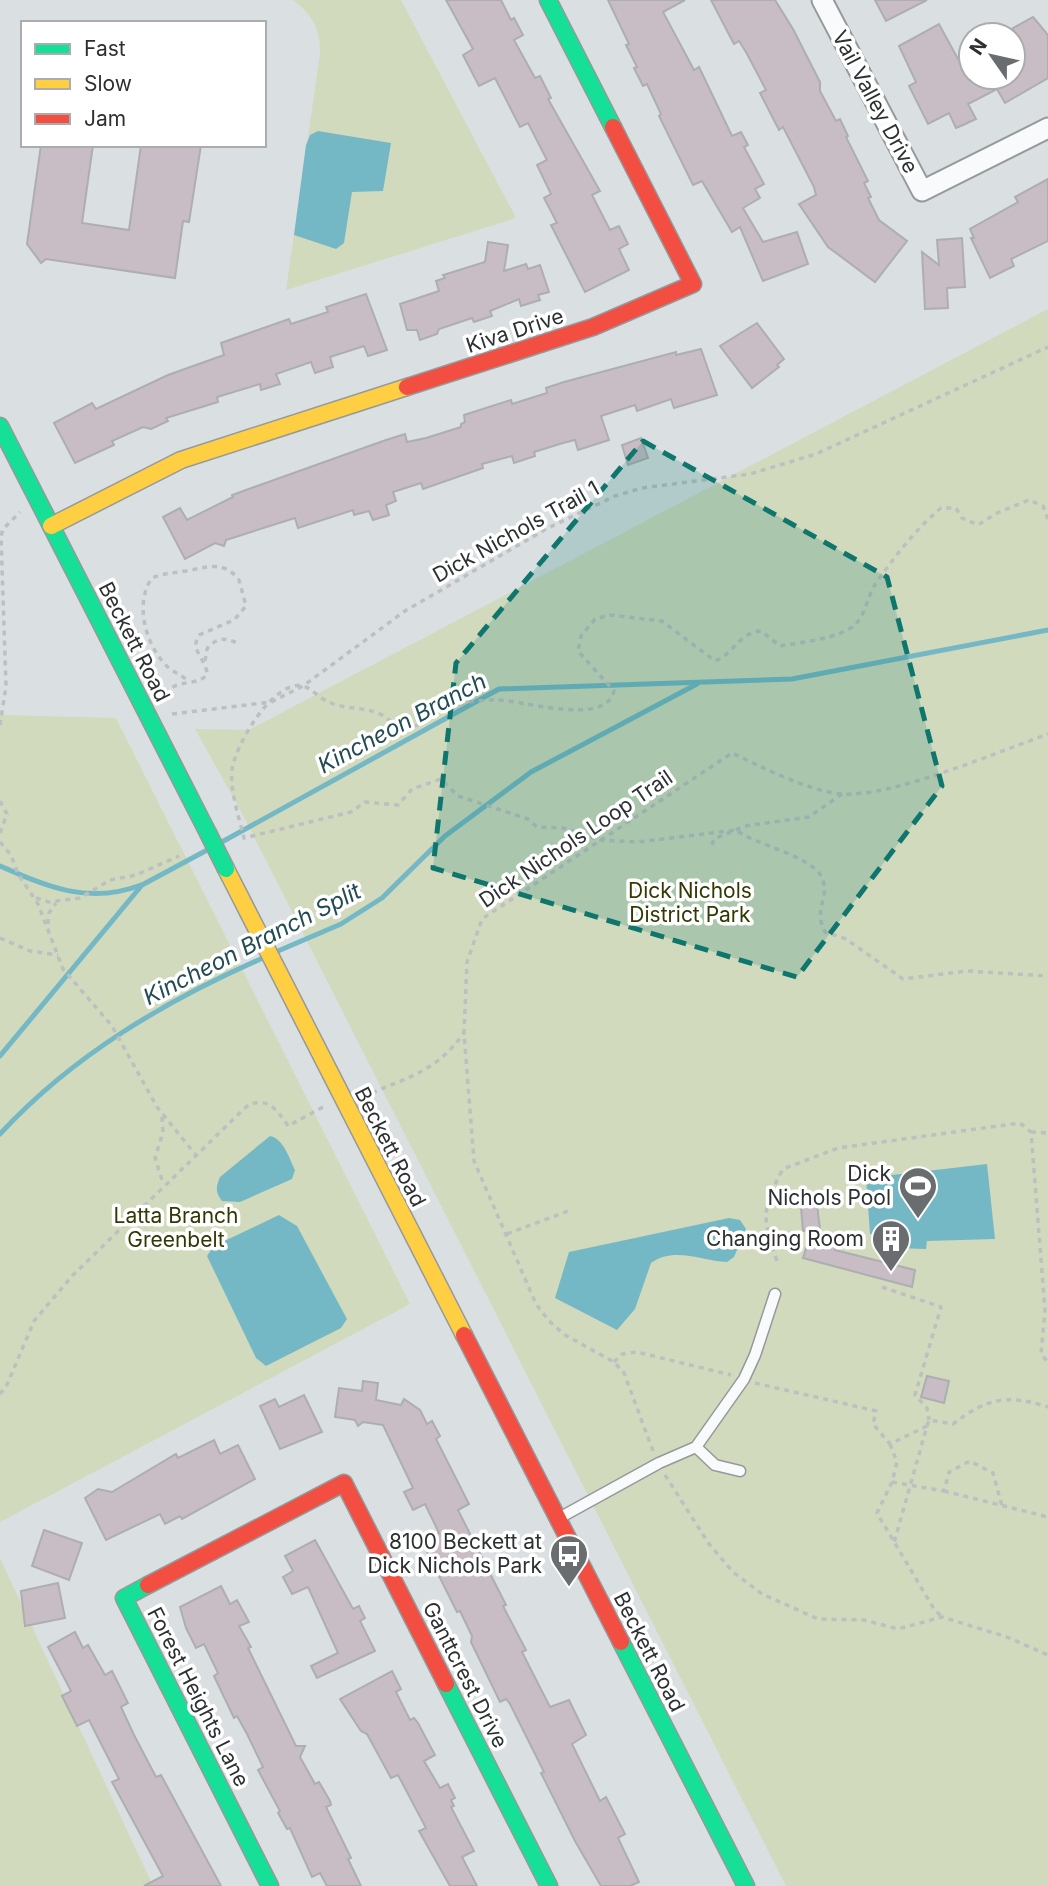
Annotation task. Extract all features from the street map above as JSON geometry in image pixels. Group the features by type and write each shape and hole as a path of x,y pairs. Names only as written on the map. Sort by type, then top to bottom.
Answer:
{"street":[{"name":"Kiva Drive","path":"51,526 181,460 593,327 693,284 548,0"},
{"name":"Vail Valley Drive","path":"822,0 922,191 1048,128"},
{"name":"Beckett Road","path":"0,426 746,1886"},
{"name":"Forest Heights Lane","path":"270,1886 124,1598 344,1483"},
{"name":"Ganttcrest Drive","path":"344,1483 549,1886"}],"lane":[{"path":"557,1519 659,1463 696,1447 744,1379 755,1355 775,1294"},
{"path":"696,1447 715,1465 740,1471"}],"path":[{"name":"Dick Nichols Trail 1","path":"172,714 271,702 303,686 405,611 547,529 615,496 642,488 750,474 816,454 1048,347"},
{"path":"303,686 331,704 380,714 397,727 409,729 452,706 497,699 541,709 564,707 584,711 600,705 613,696 614,691 578,651 581,636 595,620 610,615 662,621 715,661 729,655 737,640 748,632 761,631 780,646 806,641 835,634 860,620 874,586 909,539 941,508 956,508 962,518 978,525 997,513 1030,500 1042,506 1048,519"},
{"path":"0,724 6,686 1,536 7,523 20,512"},
{"path":"188,682 170,669 156,651 146,628 144,596 152,578 207,565 228,569 239,580 246,607 223,626 199,635 195,640 197,651 205,664"},
{"path":"165,694 174,685 199,681 207,675 206,649 217,640 223,638 239,643"},
{"path":"271,702 237,751 232,770 244,838 351,812 365,802 398,805 412,789 441,779 458,796 528,819 537,827 563,828 600,840 638,842 736,830 748,839 815,867 823,880 824,893 818,918 825,932 846,939 903,979 967,971 1048,976"},
{"name":"Dick Nichols Loop Trail","path":"653,1451 631,1386 614,1362 565,1335 549,1321 536,1304 507,1234 482,1186 474,1161 464,1033 467,962 482,919 732,753 779,775 842,794 894,787 1048,734"},
{"path":"712,845 714,839 745,826 809,817 842,794"},
{"path":"0,801 7,814 0,833"},
{"path":"0,842 11,855 25,887 34,897 48,925 63,969 112,1026 162,1113 195,1154"},
{"path":"34,897 58,902 80,898 110,880 136,875 179,856"},
{"path":"48,925 49,913 58,902"},
{"path":"0,938 30,951 58,955"},
{"path":"372,1093 430,1068 452,1050 464,1033"},
{"path":"0,1395 6,1387 34,1321 82,1265 195,1154 252,1103 273,1106 288,1126 323,1107"},
{"path":"162,1113 163,1132 155,1158 163,1178 162,1186"},
{"path":"777,1261 767,1231 766,1199 783,1169 838,1148 1020,1122 1031,1132 1048,1133"},
{"path":"1031,1132 1045,1310 1041,1354 1048,1362"},
{"path":"507,1234 568,1211"},
{"path":"882,1287 941,1307 915,1395 928,1408 929,1420 894,1543"},
{"path":"614,1362 622,1354 637,1352 876,1411 873,1424 890,1444 897,1462 892,1482 877,1513 934,1609 943,1617 1007,1637 1048,1655"},
{"path":"929,1420 953,1424 971,1411 999,1399 1023,1399 1048,1407"},
{"path":"890,1444 927,1426"},
{"path":"944,1492 949,1472 970,1461 993,1474 1002,1506"},
{"path":"665,1474 709,1544 733,1572 762,1594 818,1619 864,1620 898,1629 943,1617"},
{"path":"892,1482 1048,1517"}],"highlighted area":[{"path":"643,441 887,577 942,786 797,977 433,868 456,663"}],"green space":[{"path":"293,0 401,0 516,218 286,290 320,54 319,37 314,23"},
{"name":"Dick Nichols District Park","path":"1048,309 1048,1886 786,1886 243,815 195,729 249,730"},
{"name":"Latta Branch Greenbelt","path":"0,715 116,718 410,1304 0,1522"},
{"path":"0,1558 153,1886 0,1886"}],"water":[{"path":"318,131 391,143 383,191 352,192 344,243 336,249 294,235 306,145 310,135"},
{"path":"270,1136 279,1141 288,1155 295,1170 292,1179 240,1202 222,1201 217,1189 220,1177"},
{"path":"987,1164 995,1239 927,1241 926,1249 891,1248 892,1234 870,1234 866,1178"},
{"path":"279,1215 297,1226 347,1319 341,1328 266,1366 256,1358 207,1256 214,1246"},
{"path":"729,1218 740,1220 746,1229 734,1257 727,1262 679,1255 660,1258 651,1263 635,1309 617,1330 555,1298 569,1252"}],"building":[{"path":"446,0 501,0 511,20 514,18 523,35 514,40 535,78 540,76 551,98 548,99 600,191 592,195 610,230 619,226 628,244 619,249 629,270 585,292 551,225 557,223 544,198 551,194 537,165 547,160 528,123 520,127 495,78 479,86 463,55 473,49"},
{"path":"608,0 685,0 663,12 694,70 699,67 732,136 741,132 748,145 744,147 764,184 755,189 760,198 743,208 763,242 797,232 808,264 763,281 740,227 732,232 702,181 693,185 659,116 661,114 647,84 643,86 634,68 637,67 626,45 629,44"},
{"path":"711,0 775,0 793,29 820,82 820,91 836,121 840,119 848,136 846,137 868,181 864,183 871,197 868,198 879,220 907,241 875,282 828,247 799,204 816,195 814,187 783,127 779,130 760,93 766,90 746,52 739,41 734,44"},
{"path":"875,0 927,0 886,21"},
{"path":"1033,17 1048,35 1048,78 1027,90 1027,21"},
{"path":"939,24 957,57 957,91 993,91 968,104 976,119 956,128 949,113 928,124 909,86 916,82 899,46"},
{"path":"998,91 1026,91 1005,103"},
{"path":"41,147 93,147 82,223 129,230 141,147 201,147 189,222 183,221 175,278 46,259 41,263 27,244"},
{"path":"1048,179 1048,241 1011,259 1014,266 990,278 971,238 974,238 970,229 1018,202 1015,197"},
{"path":"962,238 965,287 947,288 948,308 925,309 922,252 939,265 937,240"},
{"path":"488,242 508,245 504,271 526,264 528,269 540,265 549,292 538,295 540,300 521,306 519,299 490,311 492,316 474,322 472,318 439,329 437,334 420,340 417,330 407,330 400,304 439,291 436,281 445,278 443,275 485,262"},
{"path":"366,294 387,350 368,356 364,346 330,357 333,367 315,373 311,362 276,374 280,384 261,390 260,384 217,397 218,402 166,418 168,421 151,429 143,427 112,441 114,445 75,463 54,423 92,403 96,409 168,375 224,355 221,343 289,319 291,324 328,312 326,307"},
{"path":"757,323 784,359 777,365 779,367 752,388 720,346"},
{"path":"701,349 717,395 674,408 671,399 637,411 635,405 601,416 609,440 578,450 575,440 534,452 535,456 514,463 512,456 482,464 483,468 423,489 421,483 393,492 396,501 386,505 389,515 373,520 369,511 354,515 353,510 298,528 295,518 226,540 224,546 215,543 185,559 163,517 180,508 187,520 233,497 232,495 386,440 405,434 407,442 426,438 461,427 465,422 464,415 511,400 512,404 547,393 546,388 564,382 676,352 676,355"},
{"path":"641,438 648,458 628,465 622,445"},
{"path":"817,1205 820,1229 813,1230 839,1237 835,1250 915,1270 912,1287 803,1258 812,1230 803,1231 801,1207"},
{"path":"927,1376 949,1381 944,1403 921,1397"},
{"path":"363,1381 378,1383 376,1400 401,1405 404,1399 420,1410 427,1424 432,1421 440,1436 436,1439 469,1504 458,1510 506,1605 503,1606 526,1650 522,1652 550,1707 569,1700 586,1735 572,1744 600,1801 606,1797 625,1834 618,1838 639,1882 630,1886 601,1886 575,1841 510,1704 506,1699 500,1702 471,1642 472,1636 460,1611 457,1612 422,1542 439,1533 425,1504 413,1510 404,1492 413,1488 383,1425 363,1422 358,1426 355,1420 335,1417 339,1388 362,1391"},
{"path":"304,1395 322,1432 280,1449 260,1406 275,1399 279,1407"},
{"path":"214,1440 220,1454 238,1445 255,1479 182,1519 180,1516 165,1524 160,1514 106,1540 85,1498 98,1489 112,1492 176,1454 178,1458"},
{"path":"44,1530 82,1543 69,1580 32,1566"},
{"path":"315,1540 353,1609 359,1606 365,1618 360,1621 375,1651 317,1678 311,1666 338,1653 308,1587 292,1594 283,1577 293,1571 285,1556"},
{"path":"58,1583 65,1618 25,1626 21,1591"},
{"path":"221,1586 230,1604 237,1600 249,1622 239,1626 251,1647 248,1648 296,1746 305,1746 300,1757 315,1784 319,1782 330,1801 331,1805 326,1807 351,1858 348,1859 361,1886 327,1886 320,1873 312,1877 290,1828 287,1829 278,1813 280,1811 258,1770 263,1767 247,1734 237,1716 234,1718 214,1676 218,1673 204,1644 196,1648 186,1628 180,1607"},
{"path":"75,1632 83,1648 88,1645 105,1675 112,1671 128,1703 121,1707 134,1735 156,1777 161,1775 221,1886 144,1886 163,1876 112,1782 119,1779 89,1720 77,1726 62,1696 71,1691 48,1647"},
{"path":"392,1671 401,1689 396,1692 410,1720 414,1718 418,1723 435,1755 424,1761 440,1788 448,1784 455,1798 451,1800 454,1806 451,1807 474,1851 462,1857 477,1886 450,1886 419,1831 426,1828 398,1775 391,1778 367,1734 361,1731 340,1699"}],"waterway":[{"name":"Kincheon Branch","path":"220,843 499,689 792,679 1048,630"},
{"name":"Kincheon Branch Split","path":"278,951 341,924 382,898 445,836 531,772 697,684"},
{"name":"Kincheon Branch","path":"0,1056 142,885 209,849"},
{"path":"0,866 35,881 69,891 104,893 141,885"},
{"name":"Kincheon Branch Split","path":"0,1134 58,1079 122,1032 191,993 263,958"}],"traffic: fast":[{"path":"548,0 613,127"},
{"path":"0,426 208,833"},
{"path":"208,833 226,869"},
{"path":"148,1585 124,1598 270,1886"},
{"path":"621,1642 746,1886"},
{"path":"446,1684 549,1886"}],"traffic: slow":[{"path":"51,526 181,460 407,387"},
{"path":"226,869 464,1335"}],"traffic: jam":[{"path":"407,387 593,327 693,284 613,127"},
{"path":"464,1335 621,1642"},
{"path":"148,1585 344,1483 446,1684"}],"place":[{"name":"Dick Nichols Pool","path":"918,1220"},
{"name":"Changing Room","path":"891,1273"},
{"name":"8100 Beckett at Dick Nichols Park","path":"569,1588"}]}
